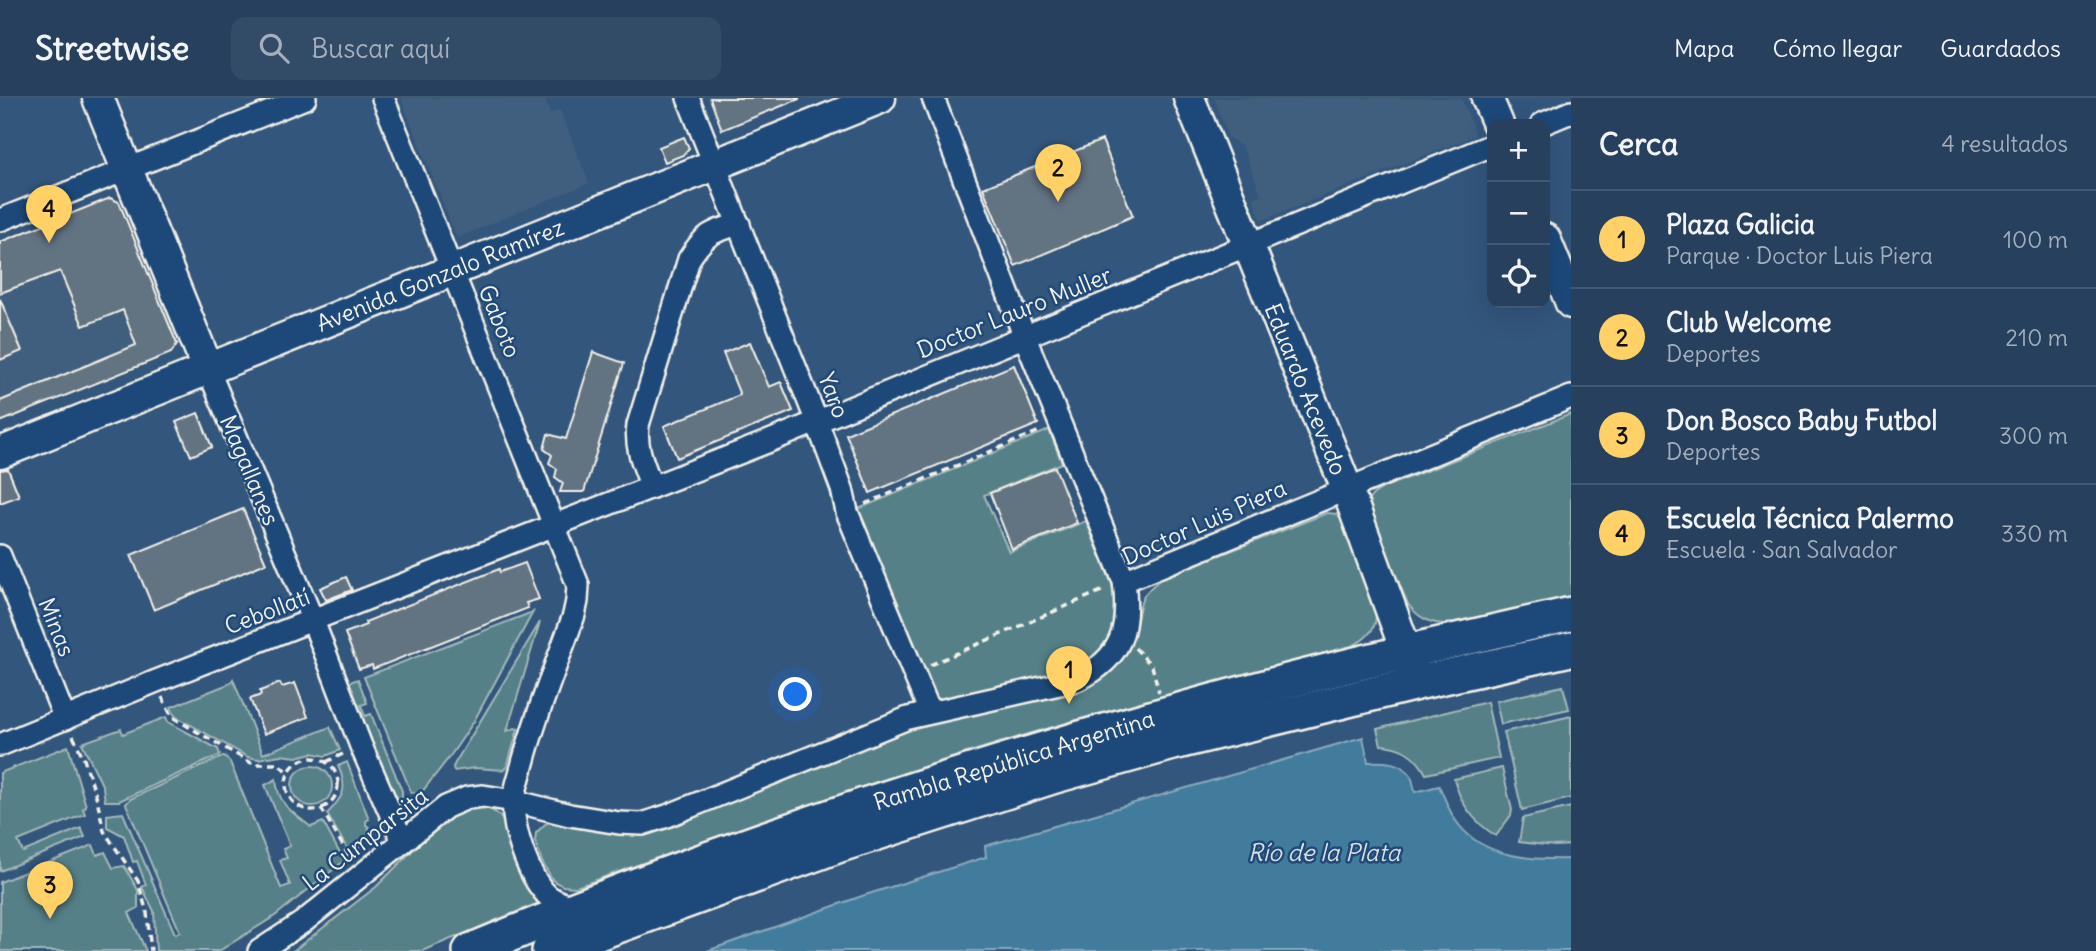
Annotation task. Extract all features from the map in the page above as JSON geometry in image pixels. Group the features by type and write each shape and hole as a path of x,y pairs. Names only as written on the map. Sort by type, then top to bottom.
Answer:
{"main road":[{"name":"Rambla República Argentina","path":"470,951 576,909 835,815 966,773 1165,714 1407,651 1571,614"},
{"name":"Rambla República Argentina","path":"549,951 839,845 1055,776 1173,743 1417,683 1571,649"}],"street":[{"name":"Magallanes","path":"98,98 313,621 361,746 403,842"},
{"path":"0,220 305,98"},
{"name":"Gaboto","path":"383,98 578,584 578,601 574,615 529,741 514,801"},
{"name":"Yaro","path":"688,98 817,422 842,489 847,512 930,712"},
{"name":"Avenida Gonzalo Ramírez","path":"0,453 880,98"},
{"path":"933,98 1024,335 1124,582"},
{"name":"Eduardo Acevedo","path":"1189,98 1347,489 1417,683"},
{"path":"1487,98 1496,119"},
{"path":"1550,121 1571,112"},
{"name":"Doctor Lauro Muller","path":"554,525 817,422 1487,147"},
{"path":"652,487 639,450 638,425 689,259 701,240 718,230 739,224"},
{"path":"1547,245 1571,303"},
{"name":"Doctor Luis Piera","path":"514,801 570,816 642,824 667,817 930,712 1077,680 1092,673 1108,659 1121,640 1127,604 1124,582 1571,397"},
{"name":"Cebollatí","path":"0,745 554,525"},
{"name":"Minas","path":"0,556 65,719"},
{"name":"La Cumparsita","path":"259,951 303,922 446,807 467,798 483,796 514,801"},
{"path":"514,801 524,855 532,872 547,894 576,909"}],"path":[{"path":"847,512 1060,423"},
{"path":"914,672 1124,582"},
{"path":"1121,640 1137,649 1152,666 1165,714"},
{"path":"154,682 172,717 253,764 279,764 288,773"},
{"path":"65,719 84,759 104,831 138,881 147,913 151,951"},
{"path":"309,758 318,758 332,767 338,782 337,790 328,804 321,808 304,808 290,798 286,781 288,773 293,766 309,758"},
{"path":"321,808 348,857 363,875"}],"shaded area":[{"path":"401,98 544,98 550,114 560,110 589,183 457,238"},
{"path":"1214,98 1461,98 1476,135 1261,221 1253,198 1261,195 1243,147 1228,137"},
{"path":"110,198 119,202 177,344 171,353 0,422 0,242"}],"green space":[{"path":"1571,414 1571,597 1446,624 1435,623 1416,613 1408,604 1367,510 1370,499 1385,487"},
{"path":"1049,430 1062,463 984,495 1009,552 1086,521 1120,604 1120,623 1093,666 937,703 858,509"},
{"path":"1327,513 1337,514 1340,518 1364,571 1376,614 1372,631 1352,646 1156,698 922,767 576,887 557,883 542,862 535,841 536,833 545,824 551,822 614,831 923,721 1116,664 1131,639 1143,598 1162,578"},
{"path":"533,612 474,721 451,755 421,793 411,792 364,677"},
{"path":"540,622 507,731 518,729 507,767 504,770 475,768 454,771 455,763"},
{"path":"233,679 263,754 330,727 340,750 326,756 312,753 297,757 248,757 175,716 171,707 231,683"},
{"path":"358,679 367,703 361,705 365,716 371,714 402,791 399,802 390,790 347,683"},
{"path":"1563,686 1569,709 1501,724 1496,701"},
{"path":"1487,702 1499,758 1426,774 1408,753 1381,745 1377,729"},
{"path":"1571,716 1571,798 1522,810 1504,732"},
{"path":"166,717 168,722 218,749 220,755 119,801 105,801 103,787 82,743 121,729 123,734"},
{"path":"68,746 86,806 83,809 85,814 18,841 23,852 81,828 85,837 0,871 0,773"},
{"path":"222,757 230,762 281,888 290,885 280,860 287,858 283,849 290,846 265,785 276,779 277,788 287,807 311,827 323,822 344,861 275,916 219,951 156,951 154,911 142,887 146,885 137,861 133,862 124,836 107,827 107,815 123,813 175,934 180,932 126,804 130,799"},
{"path":"347,762 369,819 366,821 369,827 365,840 351,855 327,814 343,792 338,766"},
{"path":"312,766 326,772 332,786 326,800 312,806 298,800 292,786 298,772"},
{"path":"1502,768 1512,810 1496,836 1469,812 1454,779"},
{"path":"470,805 494,812 504,823 518,867 539,900 536,904 422,951 293,951 376,887 445,818"},
{"path":"1571,807 1571,845 1519,842 1523,818"},
{"path":"93,845 97,855 105,852 113,868 124,866 138,890 138,908 129,913 146,951 0,951 0,882"}],"water":[{"name":"Río de la Plata","path":"1363,737 1368,762 1385,762 1402,767 1411,777 1415,792 1439,786 1456,821 1482,844 1510,855 1571,859 1571,951 707,951 862,896 986,857 985,846"}],"building":[{"path":"710,98 799,98 799,99 722,130"},
{"path":"684,137 689,148 683,155 665,162 659,147"},
{"path":"1102,140 1133,216 1015,266 983,188"},
{"path":"110,198 119,202 177,344 171,353 0,422 0,401 136,345 123,310 83,326 60,271 0,293 0,242"},
{"path":"0,299 22,351 0,360"},
{"path":"750,342 769,387 781,382 793,411 677,458 664,426 740,395 723,353"},
{"path":"593,352 624,363 584,492 560,492 563,483 555,477 557,469 549,463 552,455 544,449 548,434 566,439"},
{"path":"1014,365 1038,424 870,493 846,434"},
{"path":"198,413 212,447 191,456 176,422"},
{"path":"1055,467 1077,523 1012,549 990,493"},
{"path":"8,469 19,496 0,503 0,470"},
{"path":"243,509 266,563 154,610 131,555"},
{"path":"525,563 539,599 526,603 528,608 373,669 372,665 359,669 345,633 366,625 365,622 499,569 500,572"},
{"path":"346,577 352,590 326,600 320,588"},
{"path":"280,683 282,687 295,683 308,717 264,734 250,699 261,695 260,691"}],"place":[{"name":"Club Welcome","path":"1058,202"},
{"name":"Escuela Técnica Palermo","path":"49,243"},
{"name":"Plaza Galicia","path":"1069,704"},
{"name":"Don Bosco Baby Futbol","path":"50,919"}]}
